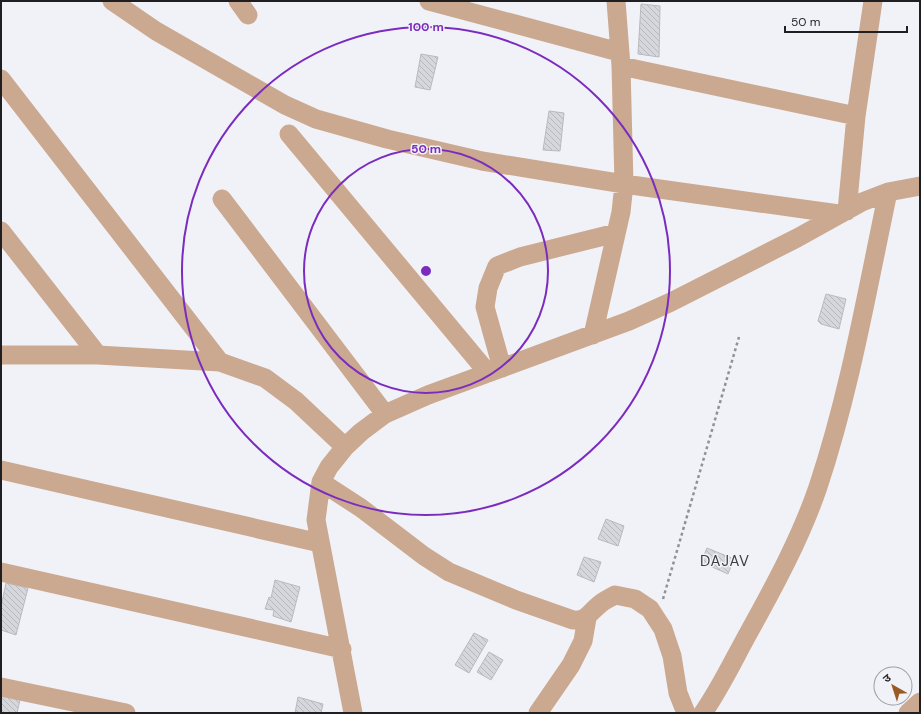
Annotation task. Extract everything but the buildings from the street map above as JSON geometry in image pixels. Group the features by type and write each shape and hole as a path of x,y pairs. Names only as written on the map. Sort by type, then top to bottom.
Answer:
{"street":[{"path":"112,1 156,31 285,105 316,119 387,139 482,160 624,184 843,213"},
{"path":"429,1 620,59 856,116"},
{"path":"593,335 621,212 624,184 620,59 616,1"},
{"path":"843,213 873,1"},
{"path":"1,79 220,362"},
{"path":"289,134 495,370"},
{"path":"353,713 342,649 316,520 321,482 329,467 345,447 361,432 385,414 428,394 593,335 671,302 843,213 888,192 920,186"},
{"path":"703,713 717,693 772,591 796,540 817,488 835,428 859,330 888,192"},
{"path":"222,199 385,414"},
{"path":"1,232 98,355"},
{"path":"495,370 485,307 488,288 497,266 520,257 616,233"},
{"path":"1,355 98,355 220,362 265,378 296,401 345,447"},
{"path":"1,470 320,543"},
{"path":"321,482 361,508 424,556 449,572 480,586 573,620 580,621 587,618 599,604 615,594 635,599 650,609 663,629 672,656 678,693 686,713"},
{"path":"1,572 342,649"},
{"path":"538,713 571,664 583,641 587,618"},
{"path":"1,687 126,713"},
{"path":"908,713 920,702"}],"path":[{"path":"657,620 739,337"}],"district":[{"name":"DAJAV","path":"725,561"}]}
